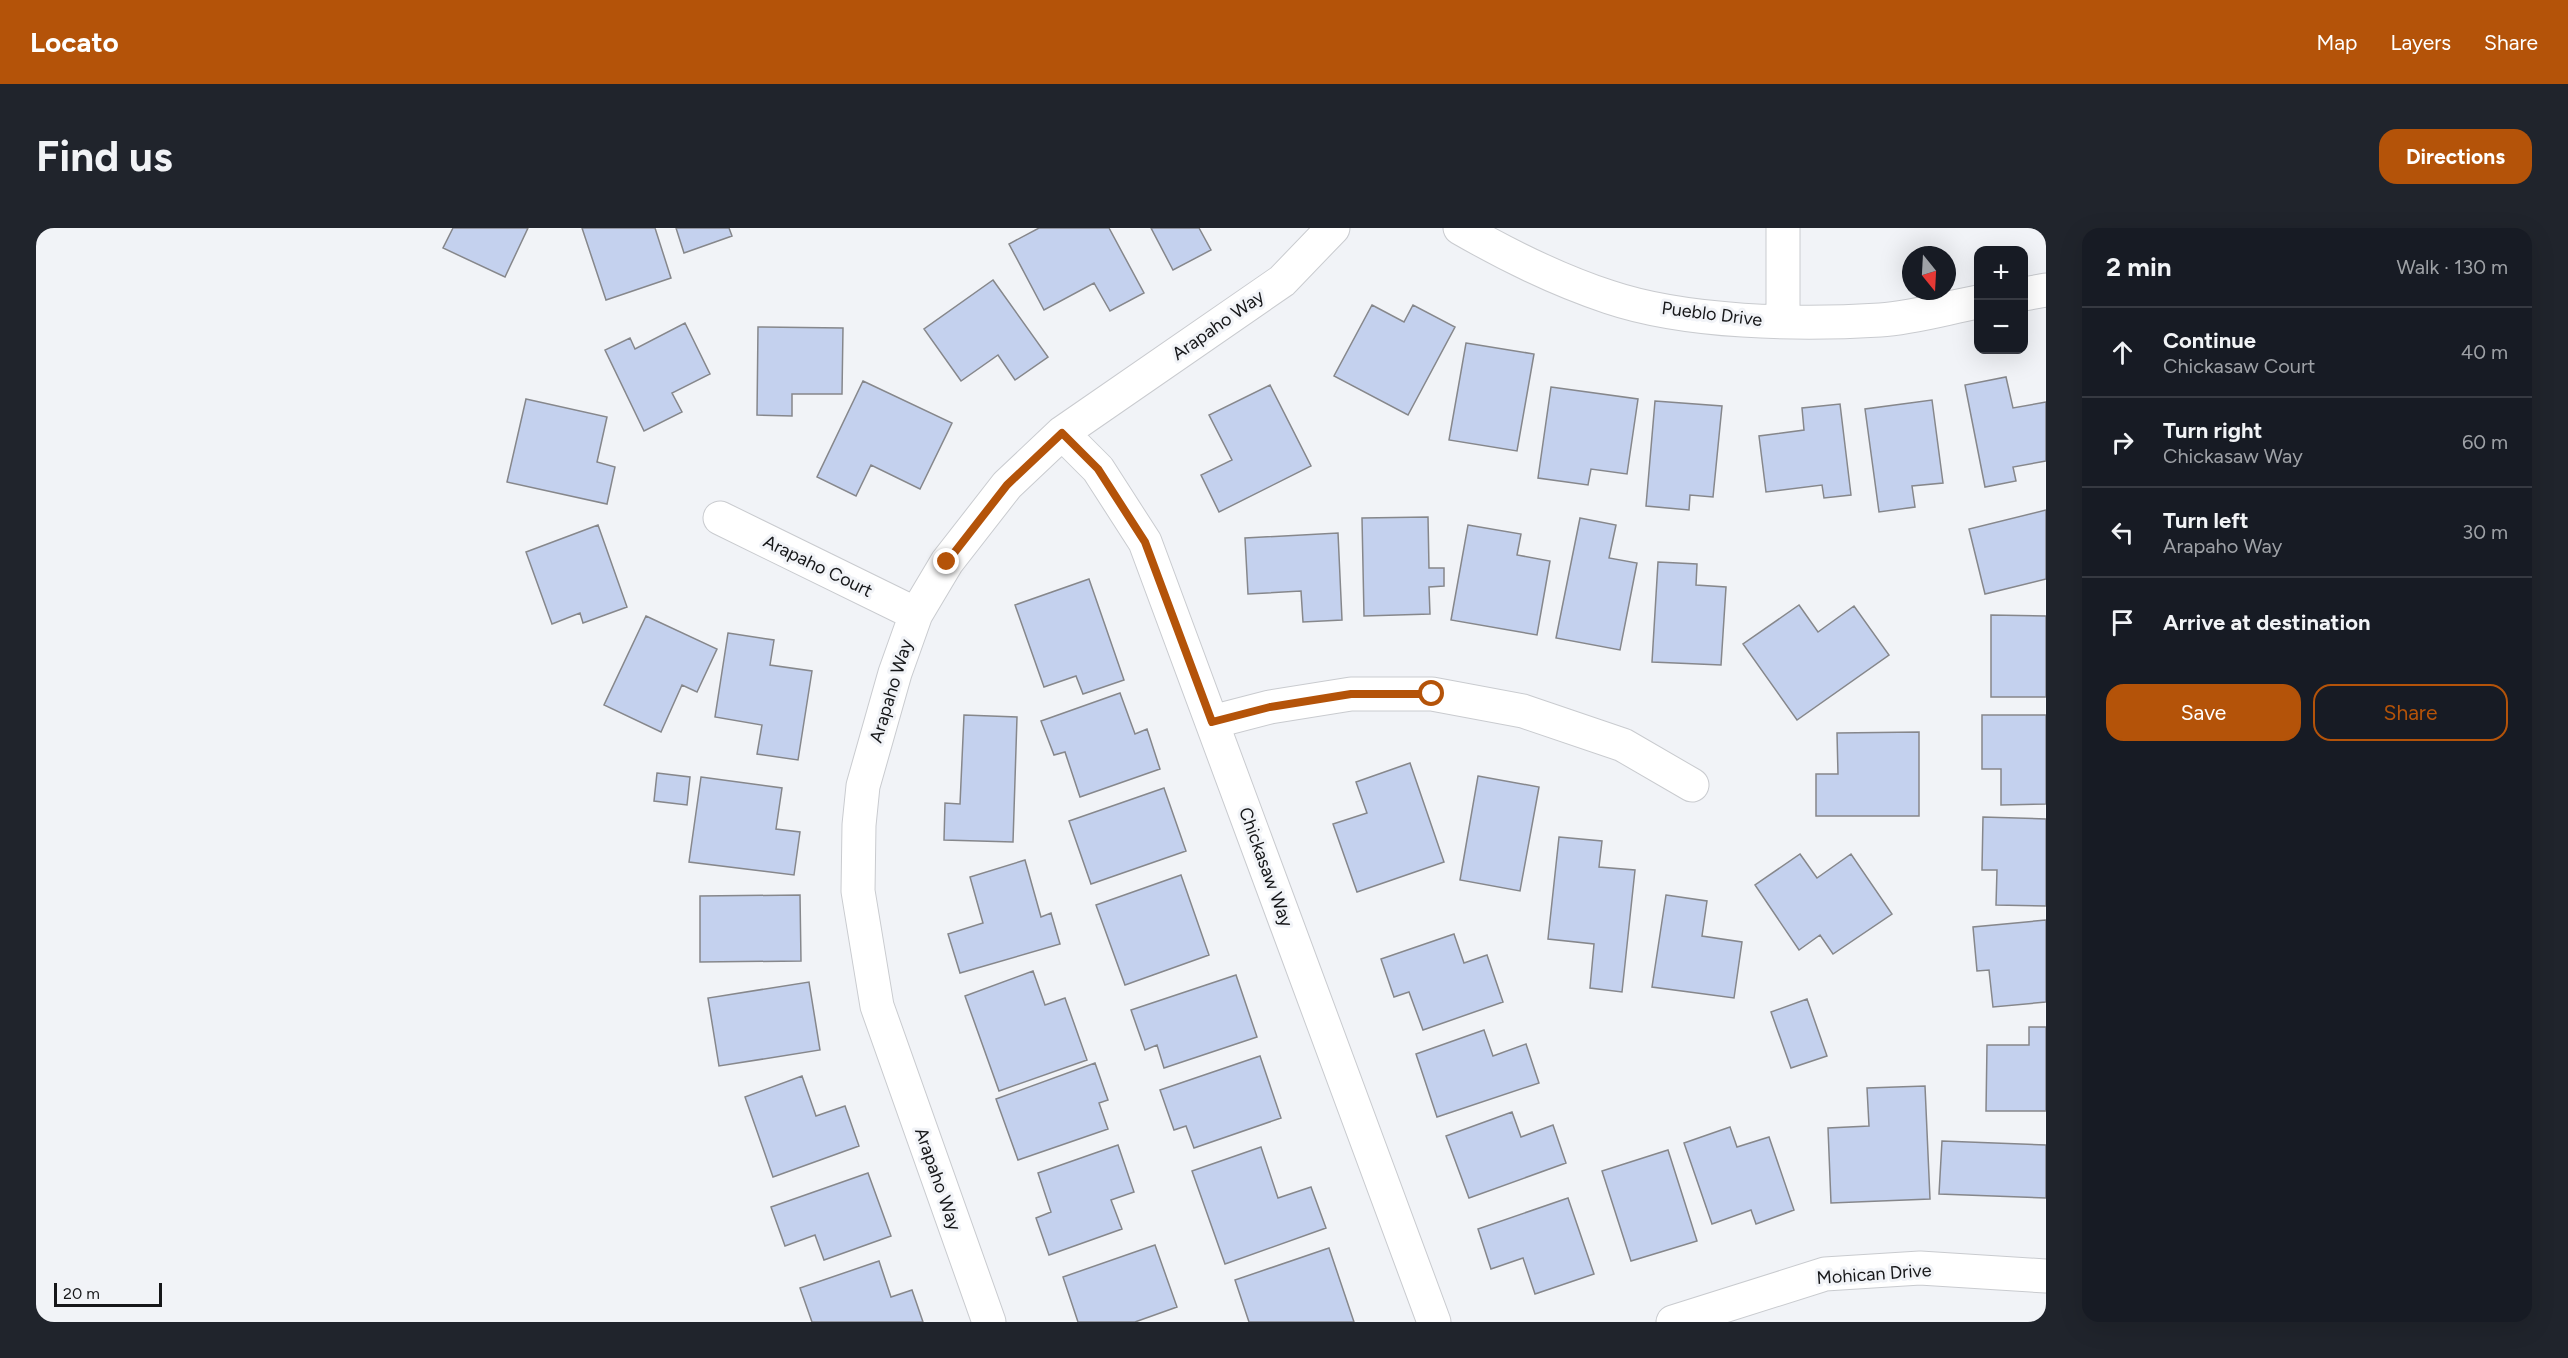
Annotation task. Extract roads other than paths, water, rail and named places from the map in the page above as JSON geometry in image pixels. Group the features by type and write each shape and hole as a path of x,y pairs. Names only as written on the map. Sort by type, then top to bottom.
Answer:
{"street":[{"name":"Arapaho Way","path":"989,1322 877,1006 858,891 859,825 863,786 895,673 916,614 947,562 1007,485 1062,433 1282,281 1333,228"},
{"name":"Pueblo Drive","path":"1460,228 1508,255 1610,297 1683,314 1783,322 1882,320 1974,303"},
{"path":"1783,228 1783,322"},
{"path":"2028,293 2046,290"},
{"name":"Chickasaw Way","path":"1062,433 1098,469 1145,542 1434,1322"},
{"name":"Arapaho Court","path":"720,518 916,614"},
{"path":"1212,722 1270,707 1351,694 1432,694 1522,711 1623,745 1692,785"},
{"name":"Mohican Drive","path":"1673,1322 1825,1274 1920,1268 2046,1276"}]}
